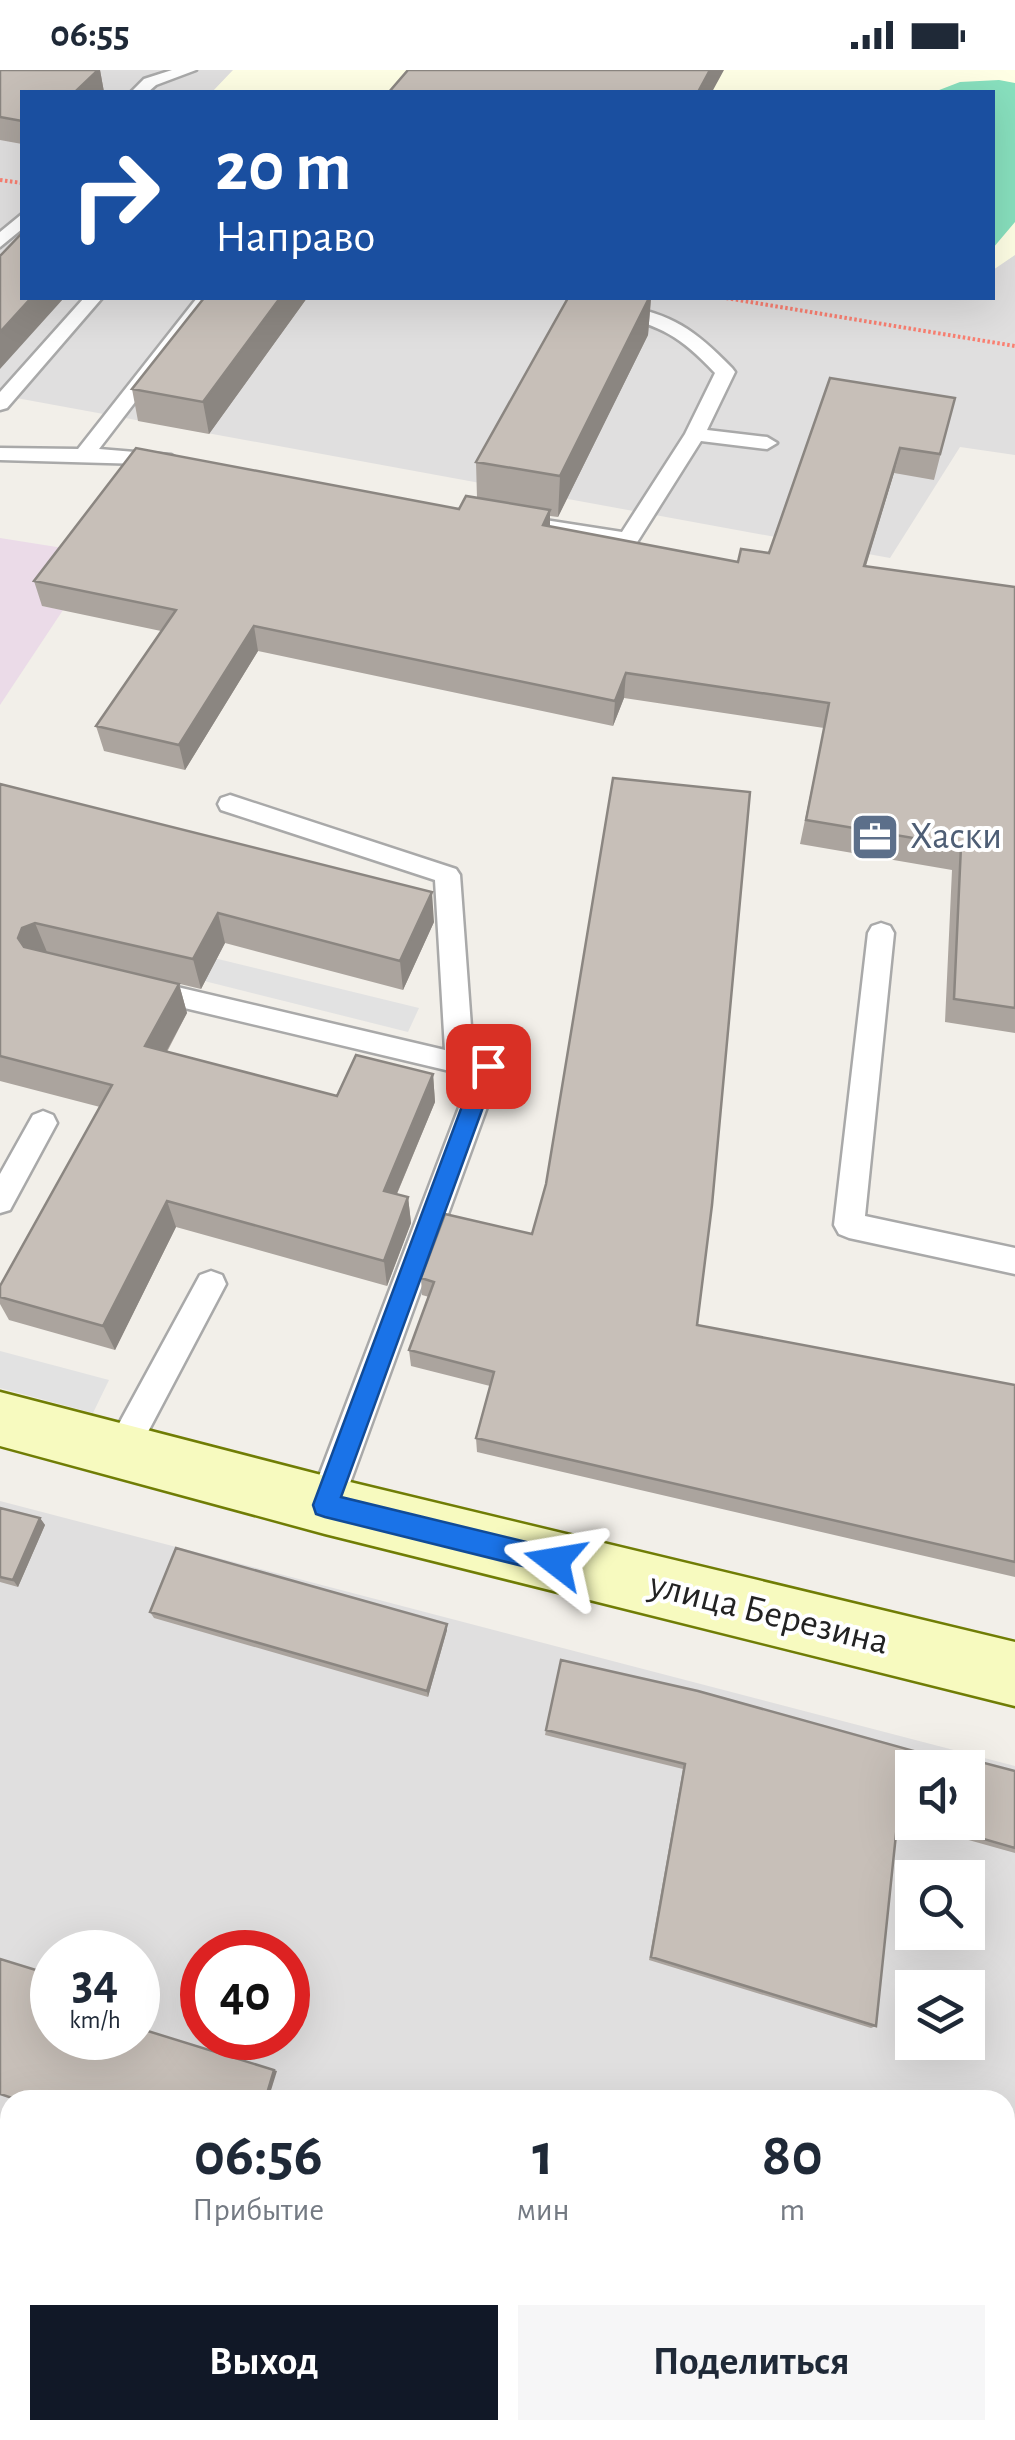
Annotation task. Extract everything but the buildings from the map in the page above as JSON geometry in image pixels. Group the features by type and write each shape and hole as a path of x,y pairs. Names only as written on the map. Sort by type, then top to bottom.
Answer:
{"street":[{"name":"улица Березина","path":"0,1419 325,1505 1015,1674"}],"lane":[{"path":"141,90 150,82 188,70"},
{"path":"0,242 20,221"},
{"path":"0,404 90,300"},
{"path":"82,458 204,300"},
{"path":"513,521 628,539 695,434 725,372 683,329 662,317 619,310"},
{"path":"695,434 767,443"},
{"path":"0,454 139,456 195,466"},
{"path":"230,804 447,875 460,1064"},
{"path":"881,933 849,1226 1015,1261"},
{"path":"121,984 460,1064 488,1066 325,1505"},
{"path":"0,1201 44,1123"},
{"path":"120,1452 211,1284"}],"path":[{"path":"738,300 1015,346"}],"shaded area":[{"path":"0,70 1015,70 1015,455 960,447 890,558 0,395"},
{"path":"233,70 1015,70 1015,255 995,269 995,90 214,90"},
{"path":"0,538 82,551 42,606 63,610 0,705"},
{"path":"74,924 419,1008 408,1032 61,945"},
{"path":"0,1351 109,1380 93,1413 0,1388"},
{"path":"0,1501 954,1750 895,1750 895,1840 985,1840 985,1758 1015,1766 1015,2090 0,2090"}],"green space":[{"path":"960,82 1015,83 1015,222 995,246 995,90 939,90"}],"place":[{"name":"Хаски","path":"875,837"}],"route":[{"path":"488,1066 325,1505 555,1561"}]}
